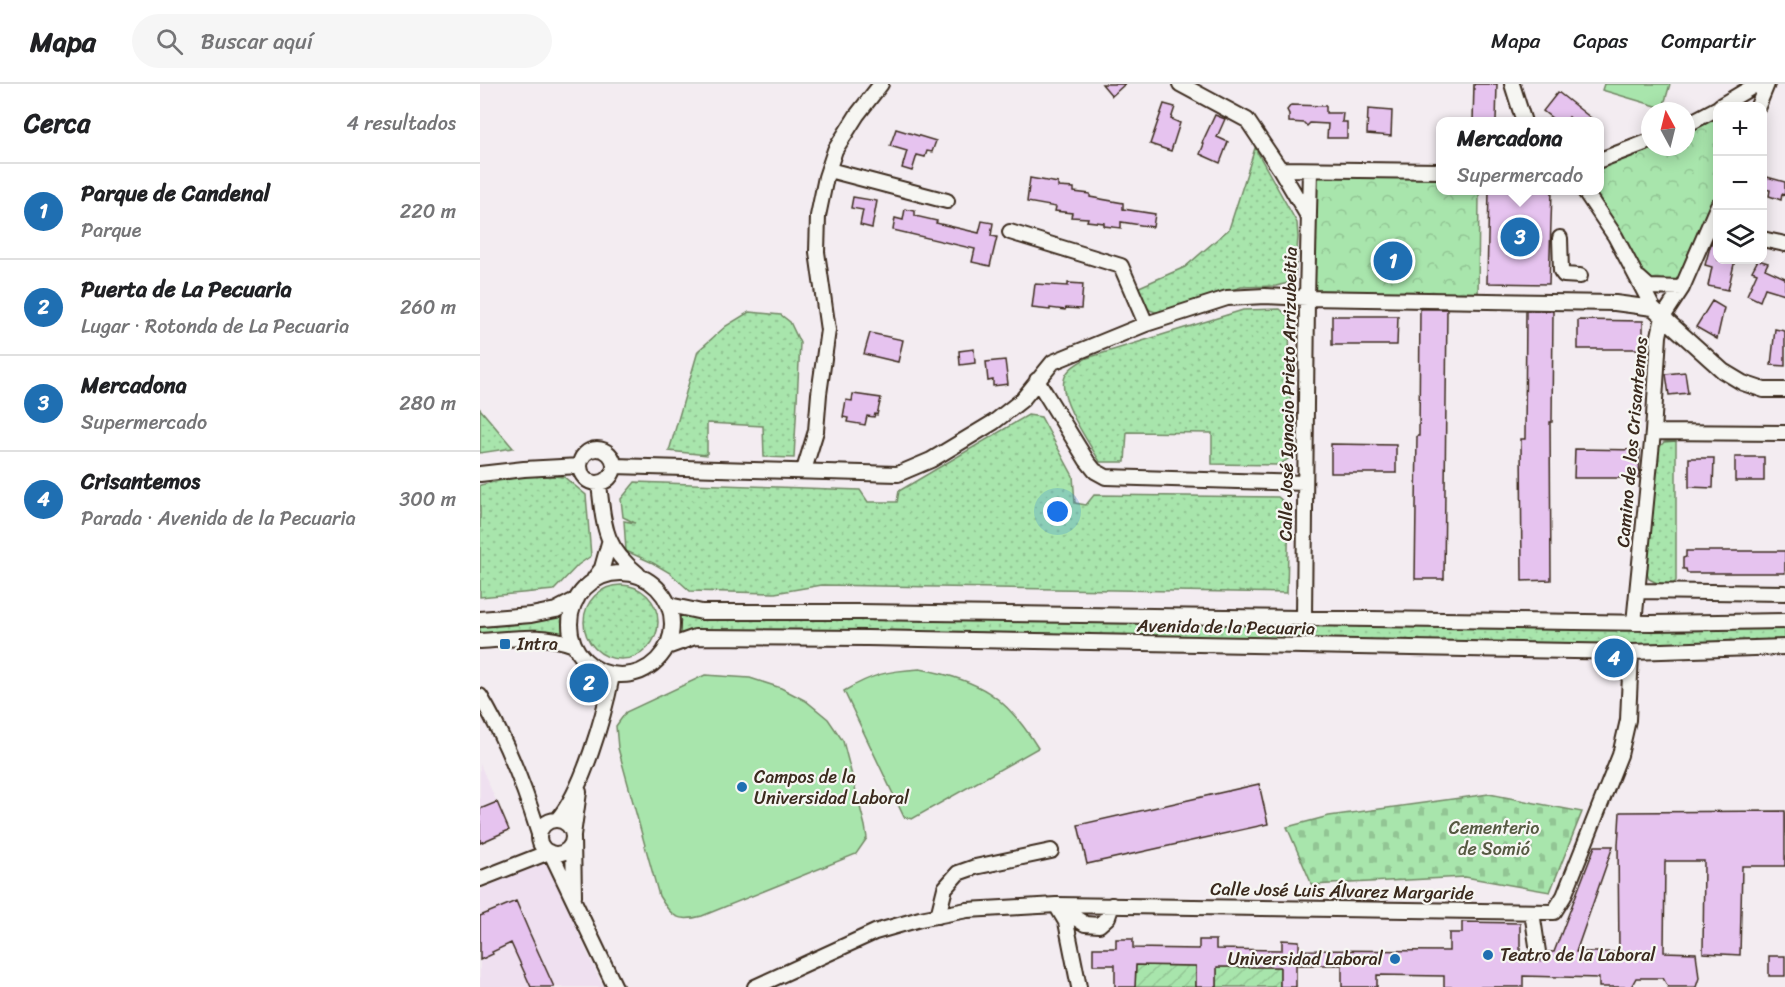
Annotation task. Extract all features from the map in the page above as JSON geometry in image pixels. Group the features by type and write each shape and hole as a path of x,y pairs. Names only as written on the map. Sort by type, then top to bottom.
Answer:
{"street":[{"path":"804,470 816,431 828,330 817,252 818,216 835,150 857,115 881,84"},
{"path":"1180,84 1246,120 1280,169 1309,218"},
{"path":"1512,84 1522,117"},
{"path":"1729,102 1757,84"},
{"path":"1760,102 1767,84"},
{"path":"1695,121 1713,112"},
{"path":"1604,158 1641,144"},
{"path":"1280,169 1436,171"},
{"path":"829,170 947,201"},
{"name":"Calle José Ignacio Prieto Arrizubeitia","path":"1304,618 1310,170"},
{"path":"1587,195 1615,236 1658,312 1723,371 1743,383 1764,390 1785,390"},
{"name":"Camino de los Crisantemos","path":"1634,623 1653,432 1659,336 1658,312 1682,288 1713,230"},
{"path":"1010,232 1121,266 1146,324"},
{"path":"1560,238 1561,271 1564,275 1580,276"},
{"path":"1767,240 1785,244"},
{"path":"1637,277 1649,286 1682,288"},
{"path":"1615,303 1635,287 1637,277"},
{"path":"614,466 898,474 930,460 994,422 1022,400 1053,362 1146,324 1227,298 1265,296 1615,303 1658,312"},
{"path":"1037,380 1087,461 1095,471 1106,477 1305,483"},
{"path":"1653,432 1785,433"},
{"path":"594,444 610,454 614,466 609,479 599,484 587,481 583,477 580,466 584,455 594,444"},
{"path":"480,474 580,466"},
{"path":"599,484 609,543 623,562 654,586 669,605 673,619 672,635 668,646 654,664 625,676 612,676 585,660 574,645 571,631 571,616 577,599 602,568 609,543"},
{"path":"591,582 613,573 625,573 644,579"},
{"path":"1637,591 1785,593"},
{"path":"480,619 548,612 577,599"},
{"name":"Avenida de la Pecuaria","path":"669,605 702,612 860,612 1634,623 1785,621"},
{"path":"480,641 535,637 556,638 574,645"},
{"name":"Avenida de la Pecuaria","path":"668,646 695,637 716,637 1631,652 1785,647"},
{"name":"Calle José Luis Álvarez Margaride","path":"755,987 875,932 967,910 1056,905 1112,905 1554,912 1564,896 1620,755 1628,720 1631,652"},
{"path":"511,866 539,835 543,825 554,820 571,801 608,697 612,676"},
{"path":"480,696 503,738 527,794 541,846 550,853 615,987"},
{"path":"480,879 550,853 566,851 572,843 581,778"},
{"path":"527,794 554,820 570,826 573,837 575,902"},
{"path":"938,916 945,888 958,873 975,867 1051,851"},
{"path":"1056,905 1085,924 1099,925 1108,917 1112,905"},
{"path":"1056,905 1066,922 1079,987"},
{"path":"1532,912 1538,952"},
{"path":"1070,945 1078,935 1093,924"},
{"path":"1065,987 1076,972"}],"shaded area":[{"path":"480,764 509,830 480,843"},
{"path":"544,861 603,987 480,987 480,890"}],"green space":[{"path":"1604,84 1670,84 1665,102 1643,102 1602,90"},
{"path":"1713,115 1713,214 1682,288 1649,287 1587,195 1604,195 1604,159 1641,149 1641,156 1695,156 1695,122"},
{"path":"1255,148 1297,223 1295,277 1288,283 1276,286 1241,287 1161,314 1144,308 1137,288 1185,267 1229,229"},
{"path":"1310,170 1436,171 1436,195 1479,195 1478,300 1307,298"},
{"path":"1280,309 1289,317 1291,457 1279,465 1212,464 1212,433 1127,432 1125,462 1100,462 1076,422 1066,399 1064,380 1073,367 1087,358 1243,310"},
{"path":"749,312 781,315 790,322 800,343 794,458 764,457 763,426 707,423 707,455 669,451 698,351 726,326"},
{"path":"480,409 513,448 480,453"},
{"path":"1028,415 1041,417 1073,476 1075,503 1086,505 1094,495 1278,497 1289,506 1287,593 822,585 775,593 690,591 670,573 626,551 624,521 635,523 623,517 621,499 635,482 860,490 868,502 897,502 899,491"},
{"path":"1676,441 1676,581 1672,585 1657,583 1649,579 1645,569 1658,449 1664,442"},
{"path":"533,474 564,477 586,495 591,556 578,565 554,590 480,597 480,485"},
{"path":"621,585 635,588 647,596 655,608 658,622 655,636 647,648 635,656 621,659 607,656 595,648 587,636 584,622 587,608 595,596 607,588"},
{"path":"577,599 572,622 574,645 480,641 480,619 531,615"},
{"path":"669,605 1785,621 1785,647 716,637 667,647 672,626"},
{"path":"920,669 959,679 989,693 1014,715 1038,748 912,819 904,817 844,691 880,674"},
{"name":"Campos de la Universidad Laboral","path":"705,675 750,678 781,688 806,701 828,719 843,741 867,838 856,854 702,916 686,919 671,913 659,896 618,748 616,726 626,712"},
{"name":"Cementerio de Somió","path":"1489,794 1582,812 1550,892 1465,877 1312,885 1287,827 1329,816"},
{"path":"1136,965 1196,966 1196,987 1135,987"},
{"path":"1217,967 1280,967 1280,987 1217,987"}],"building":[{"path":"1102,84 1125,84 1112,96"},
{"path":"1474,84 1497,84 1496,117 1473,117"},
{"path":"1558,92 1590,117 1551,117 1543,111"},
{"path":"1164,104 1175,107 1171,119 1180,123 1171,151 1150,144"},
{"path":"1291,105 1326,106 1326,113 1343,113 1342,122 1347,122 1347,138 1327,138 1328,124 1310,123 1307,126 1304,123 1289,122 1287,110"},
{"path":"1368,109 1392,111 1391,136 1367,134"},
{"path":"1215,115 1225,119 1217,137 1228,142 1220,163 1200,154 1204,144 1202,143"},
{"path":"896,129 936,141 932,152 927,151 925,157 917,155 912,171 902,168 907,151 890,146"},
{"path":"1767,177 1785,182 1785,195 1782,194 1781,200 1769,196 1770,190 1767,190"},
{"path":"1030,178 1058,183 1058,187 1074,188 1074,192 1090,194 1090,197 1123,203 1123,209 1155,214 1153,227 1121,222 1121,228 1104,226 1104,223 1087,221 1088,218 1071,217 1072,213 1055,211 1056,207 1027,202"},
{"path":"1489,195 1552,195 1549,284 1487,283"},
{"path":"853,197 877,201 872,228 860,225 863,210 851,208"},
{"path":"905,209 915,211 915,216 937,221 936,223 979,233 982,221 993,223 991,236 997,237 990,266 972,262 975,249 893,230 895,218 903,220"},
{"path":"1713,239 1713,264 1734,264 1728,290 1708,286 1712,267 1705,265"},
{"path":"1768,263 1765,269 1785,278 1785,294 1765,288 1760,301 1747,295 1757,273 1752,271 1756,264"},
{"path":"1068,283 1083,284 1081,309 1032,308 1035,284 1068,286"},
{"path":"1712,301 1724,308 1717,339 1696,327"},
{"path":"1420,309 1447,309 1444,579 1415,579"},
{"path":"1526,311 1553,311 1552,422 1550,422 1551,580 1522,581 1521,439 1525,439"},
{"path":"1332,316 1398,316 1397,345 1332,345"},
{"path":"1578,320 1643,321 1643,349 1578,349"},
{"path":"1775,329 1785,331 1785,366 1771,365"},
{"path":"870,333 903,340 898,362 864,354"},
{"path":"974,349 975,363 960,365 959,351"},
{"path":"1005,360 1008,384 993,386 993,380 988,381 986,362"},
{"path":"1685,372 1688,393 1669,395 1666,374"},
{"path":"853,394 881,398 877,415 867,416 865,425 847,422 848,418 843,417 846,400 852,401"},
{"path":"1331,444 1396,445 1396,473 1331,473"},
{"path":"1575,449 1640,450 1639,478 1574,478"},
{"path":"1735,457 1764,457 1764,481 1735,481"},
{"path":"1689,458 1714,458 1713,488 1689,487"},
{"path":"1686,551 1785,551 1785,573 1687,573 1686,569 1683,569 1683,558 1686,557"},
{"path":"1259,784 1268,824 1087,864 1078,825"},
{"path":"497,802 509,830 480,843 480,809"},
{"path":"1785,811 1785,866 1742,866 1740,955 1703,953 1704,861 1665,861 1664,952 1696,953 1699,978 1696,987 1668,987 1663,978 1636,978 1631,987 1599,987 1599,978 1523,976 1523,987 1444,987 1444,976 1377,975 1377,987 1342,987 1342,965 1296,965 1296,987 1280,987 1280,967 1217,967 1217,987 1196,987 1196,966 1136,965 1135,987 1115,987 1115,965 1093,965 1093,948 1116,948 1116,939 1133,939 1133,948 1199,949 1199,940 1216,940 1216,949 1282,950 1282,940 1299,941 1299,950 1449,951 1449,933 1462,933 1462,922 1520,923 1520,952 1529,952 1531,958 1540,961 1544,959 1547,952 1554,952 1595,846 1613,846 1576,952 1619,952 1620,812"},
{"path":"516,901 554,987 531,987 511,943 480,960 480,916"},
{"path":"1769,956 1785,956 1785,976 1769,976"}],"place":[{"name":"Mercadona","path":"1520,237"},
{"name":"Parque de Candenal","path":"1393,261"},
{"name":"Intra","path":"505,644"},
{"name":"Crisantemos","path":"1614,658"},
{"name":"Puerta de La Pecuaria","path":"589,683"},
{"name":"Campos de la Universidad Laboral","path":"742,787"},
{"name":"Teatro de la Laboral","path":"1488,955"},
{"name":"Universidad Laboral","path":"1395,959"}]}
